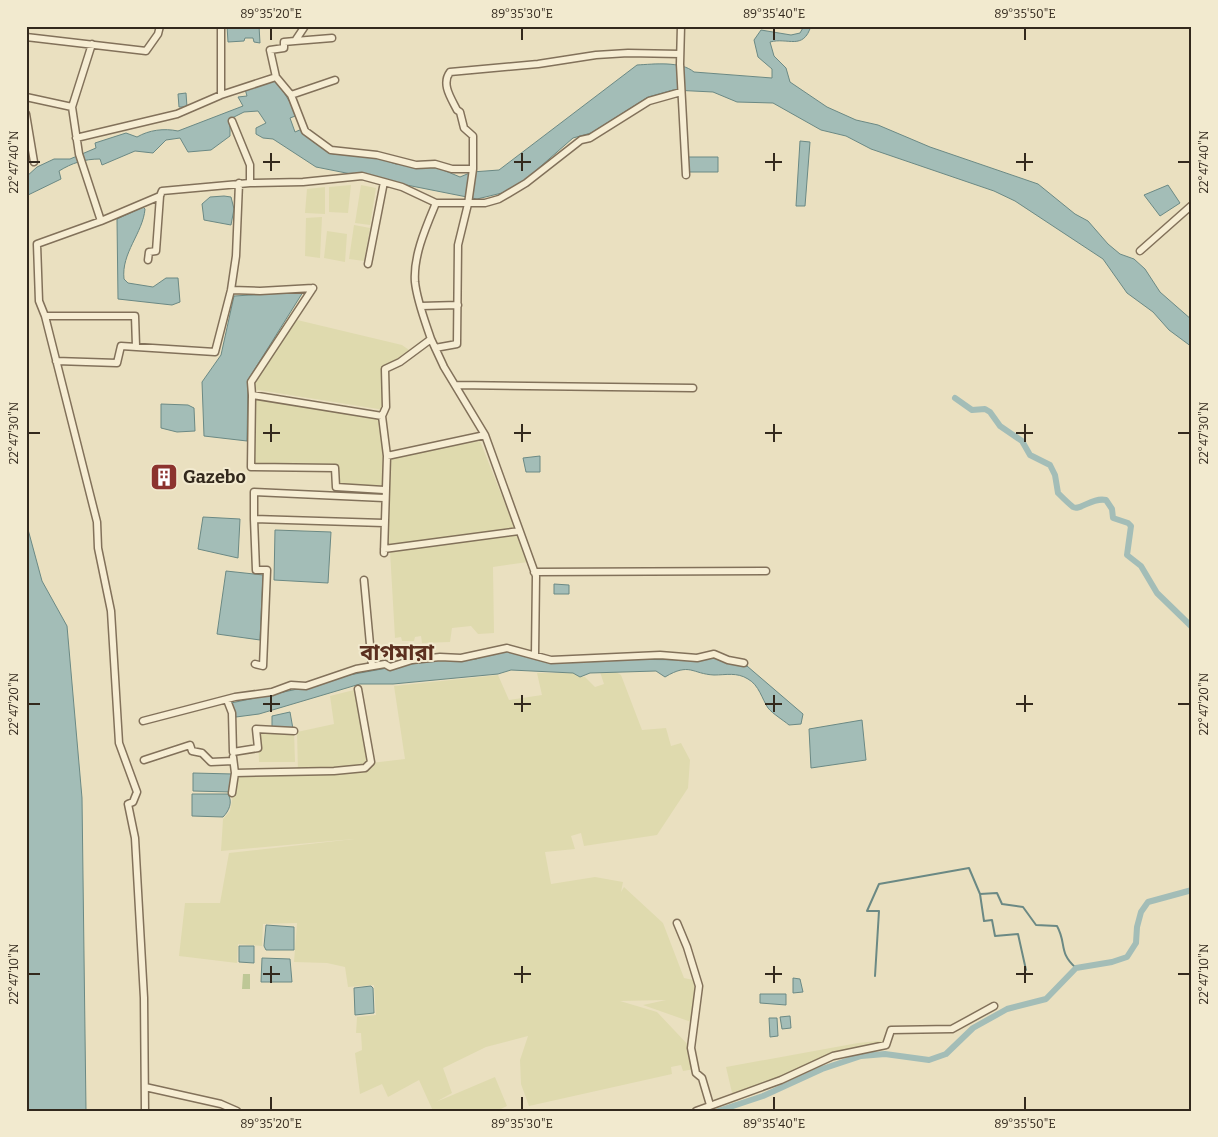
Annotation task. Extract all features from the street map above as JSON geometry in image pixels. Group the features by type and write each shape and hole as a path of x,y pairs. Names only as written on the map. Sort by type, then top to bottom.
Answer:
{"street":[{"path":"26,38 146,51 158,34 160,26"},
{"path":"221,26 222,95"},
{"path":"295,41 305,26"},
{"path":"681,26 680,64 686,175"},
{"path":"332,38 284,42 284,48 270,50 276,77 291,95 305,131 331,150 376,155 416,165 435,164 472,170"},
{"path":"92,44 72,107 79,154 101,221"},
{"path":"435,348 457,344 458,245 468,202 472,170 473,136 464,128 460,112 457,110 446,85 446,77 450,72 538,64 604,54 680,54"},
{"path":"76,138 177,114 222,95 276,77"},
{"path":"291,95 335,80"},
{"path":"148,260 149,252 156,252 160,196 162,191 239,183 303,182 362,176 402,187 436,203 499,199 526,183 581,140 590,138 649,101 681,91"},
{"path":"26,97 72,107"},
{"path":"26,114 34,162"},
{"path":"232,122 250,165 250,183"},
{"path":"368,264 377,210 384,182"},
{"path":"56,361 117,363 121,346 215,352 231,290 238,241 239,183"},
{"path":"145,1111 144,998 135,838 128,804 133,802 137,792 119,743 111,611 98,548 97,522 45,316 39,301 37,244 101,221 160,196"},
{"path":"436,203 424,234 416,265 415,282 435,348 485,434 534,572 537,604 535,655"},
{"path":"1140,251 1192,205"},
{"path":"231,290 260,292 313,288 251,382 251,467 335,468 336,487 384,490"},
{"path":"421,306 458,305"},
{"path":"45,316 135,316 136,346"},
{"path":"431,339 400,362 385,369 386,407 382,416 387,456 384,490 384,551 519,531"},
{"path":"456,385 693,388"},
{"path":"252,395 382,416"},
{"path":"387,456 485,434"},
{"path":"255,664 263,666 267,570 256,570 254,492 384,498"},
{"path":"254,519 384,523"},
{"path":"534,572 766,571"},
{"path":"364,580 372,666"},
{"path":"143,721 226,700 272,692 291,685 306,686 372,666 385,664 390,667 412,660 440,657 461,658 507,648 558,661 594,657 660,655 697,658 714,654 728,660 744,663"},
{"path":"234,772 334,771 366,768 371,762 358,689"},
{"path":"226,700 232,713 234,772 232,793"},
{"path":"233,752 258,748 256,729 294,732"},
{"path":"144,760 190,745 192,751 202,753 212,762 233,761"},
{"path":"677,923 688,947 699,986 690,1048 696,1073 702,1078 710,1105"},
{"path":"696,1111 772,1083 833,1056 886,1044 891,1030 952,1029 994,1006"},
{"path":"146,1087 226,1105 237,1111"}],"shaded area":[{"path":"351,185 348,213 329,212 329,187"},
{"path":"361,185 376,188 370,225 355,223"},
{"path":"325,187 325,214 305,213 307,189"},
{"path":"322,217 320,258 305,256 306,218"},
{"path":"354,225 370,228 364,261 349,259"},
{"path":"327,231 347,234 345,262 324,258"},
{"path":"293,319 402,345 409,350 395,361 383,366 384,410 252,389 252,382"},
{"path":"255,399 380,418 383,455 382,487 338,485 335,464 255,463"},
{"path":"480,441 515,529 387,546 390,458"},
{"path":"518,535 528,562 493,567 494,633 478,634 471,626 452,628 450,642 422,643 421,636 415,637 414,641 402,641 401,637 395,638 390,551"},
{"path":"600,672 616,672 621,675 642,730 666,728 671,746 681,743 690,760 688,788 657,835 584,846 581,833 571,836 575,849 545,852 551,884 595,877 623,882 621,892 624,887 663,923 684,978 698,981 694,1023 643,1005 666,1000 620,1001 657,1012 691,1048 695,1069 683,1071 681,1065 671,1067 672,1074 529,1106 521,1084 520,1060 528,1036 486,1047 443,1068 452,1093 436,1102 495,1077 507,1106 497,1111 433,1111 419,1080 388,1097 382,1084 360,1094 355,1053 362,1050 361,1033 356,1033 357,1017 376,1015 374,985 348,987 345,967 327,963 294,962 297,923 263,924 262,946 238,944 237,963 179,956 185,903 220,903 229,853 354,839 221,851 223,819 230,811 237,774 298,772 297,732 334,724 330,696 358,689 371,763 405,759 394,686 498,675 509,700 542,695 537,673 573,673 580,677 585,677 595,687 604,684"},
{"path":"258,729 294,731 295,762 259,762"},
{"path":"887,1040 887,1043 833,1056 733,1097 726,1067 858,1043"}],"green space":[{"path":"243,974 250,974 250,989 242,989"}],"water":[{"path":"227,26 259,26 260,43 254,42 253,38 245,38 244,41 228,42"},
{"path":"804,26 811,26 808,34 799,41 770,42 774,56 786,68 790,82 827,107 856,120 878,125 930,147 1038,184 1075,214 1088,221 1108,244 1120,254 1134,259 1145,269 1160,292 1192,320 1192,347 1169,330 1153,312 1127,293 1103,259 1015,201 994,191 871,149 846,136 821,130 773,103 737,102 713,92 673,90 648,97 591,133 573,138 525,180 502,193 477,199 316,167 273,139 263,138 256,134 256,128 266,123 258,111 244,112 230,119 230,136 211,150 188,152 180,138 166,140 153,153 135,151 102,165 100,159 73,164 59,171 61,179 26,196 26,177 37,167 54,159 70,159 96,148 95,143 126,133 137,137 157,130 178,131 243,106 238,97 247,96 245,89 276,80 298,115 290,118 295,132 302,129 312,141 333,154 375,157 396,164 436,167 460,177 472,172 499,170 637,65 675,65 689,68 694,72 772,78 772,69 758,57 754,40 761,30 791,35 800,33"},
{"path":"186,93 187,107 179,107 178,94"},
{"path":"800,141 810,142 805,206 796,206"},
{"path":"687,157 718,157 718,172 687,172"},
{"path":"1168,185 1180,203 1160,216 1144,195"},
{"path":"210,197 231,197 234,209 231,225 204,220 202,204"},
{"path":"143,207 145,209 143,218 126,260 124,279 128,283 153,287 166,278 178,278 180,302 172,305 118,299 117,219"},
{"path":"303,292 248,380 247,441 204,436 202,382 221,355 234,296"},
{"path":"161,404 188,405 194,408 195,431 177,432 161,428"},
{"path":"540,456 540,472 526,472 523,458"},
{"path":"203,517 240,519 238,558 198,549"},
{"path":"26,522 42,581 67,626 82,798 86,1111 26,1111"},
{"path":"275,530 331,532 328,583 274,580"},
{"path":"226,571 263,575 260,640 217,634"},
{"path":"554,584 569,585 569,594 554,594"},
{"path":"514,651 531,658 556,662 613,659 695,660 714,656 730,663 747,666 803,714 801,724 789,725 768,708 755,685 744,677 714,675 691,670 680,670 665,677 656,671 590,673 580,677 573,673 511,670 498,674 393,684 360,684 259,714 236,717 231,703 293,690 349,675 441,660 476,659 497,652"},
{"path":"290,712 293,729 272,727 272,716"},
{"path":"862,720 866,760 811,768 809,729"},
{"path":"193,773 233,774 231,792 193,791"},
{"path":"192,794 228,794 230,800 229,809 223,817 192,816"},
{"path":"266,925 294,927 294,950 266,950 264,946"},
{"path":"239,946 254,946 254,963 239,962"},
{"path":"262,958 290,959 292,982 261,982"},
{"path":"793,978 800,979 803,992 793,993"},
{"path":"371,986 373,988 374,1013 355,1015 354,988"},
{"path":"760,994 786,994 786,1005 760,1003"},
{"path":"790,1016 791,1028 782,1029 780,1017"},
{"path":"769,1018 777,1018 778,1036 770,1037"}],"waterway":[{"path":"955,398 972,410 985,409 990,412 1000,426 1022,441 1030,455 1050,465 1055,475 1058,493 1073,507 1076,508 1096,500 1106,500 1112,509 1113,518 1128,523 1131,526 1127,555 1141,566 1157,593 1192,627"},
{"path":"875,976 879,911 867,911 879,884 969,868 980,894"},
{"path":"718,1111 763,1096 822,1069 861,1056 885,1054 929,1060 946,1054 973,1028 1007,1009 1046,999 1076,968 1112,962 1127,957 1136,943 1137,927 1141,912 1148,902 1192,890"},
{"path":"1026,970 1018,934 995,936 992,920 984,921 980,894 997,893 1002,904 1023,907 1036,925 1057,926 1067,957 1076,968"}],"place":[{"name":"Gazebo","path":"164,477"}],"district":[{"name":"বাগমারা","path":"397,652"}]}
